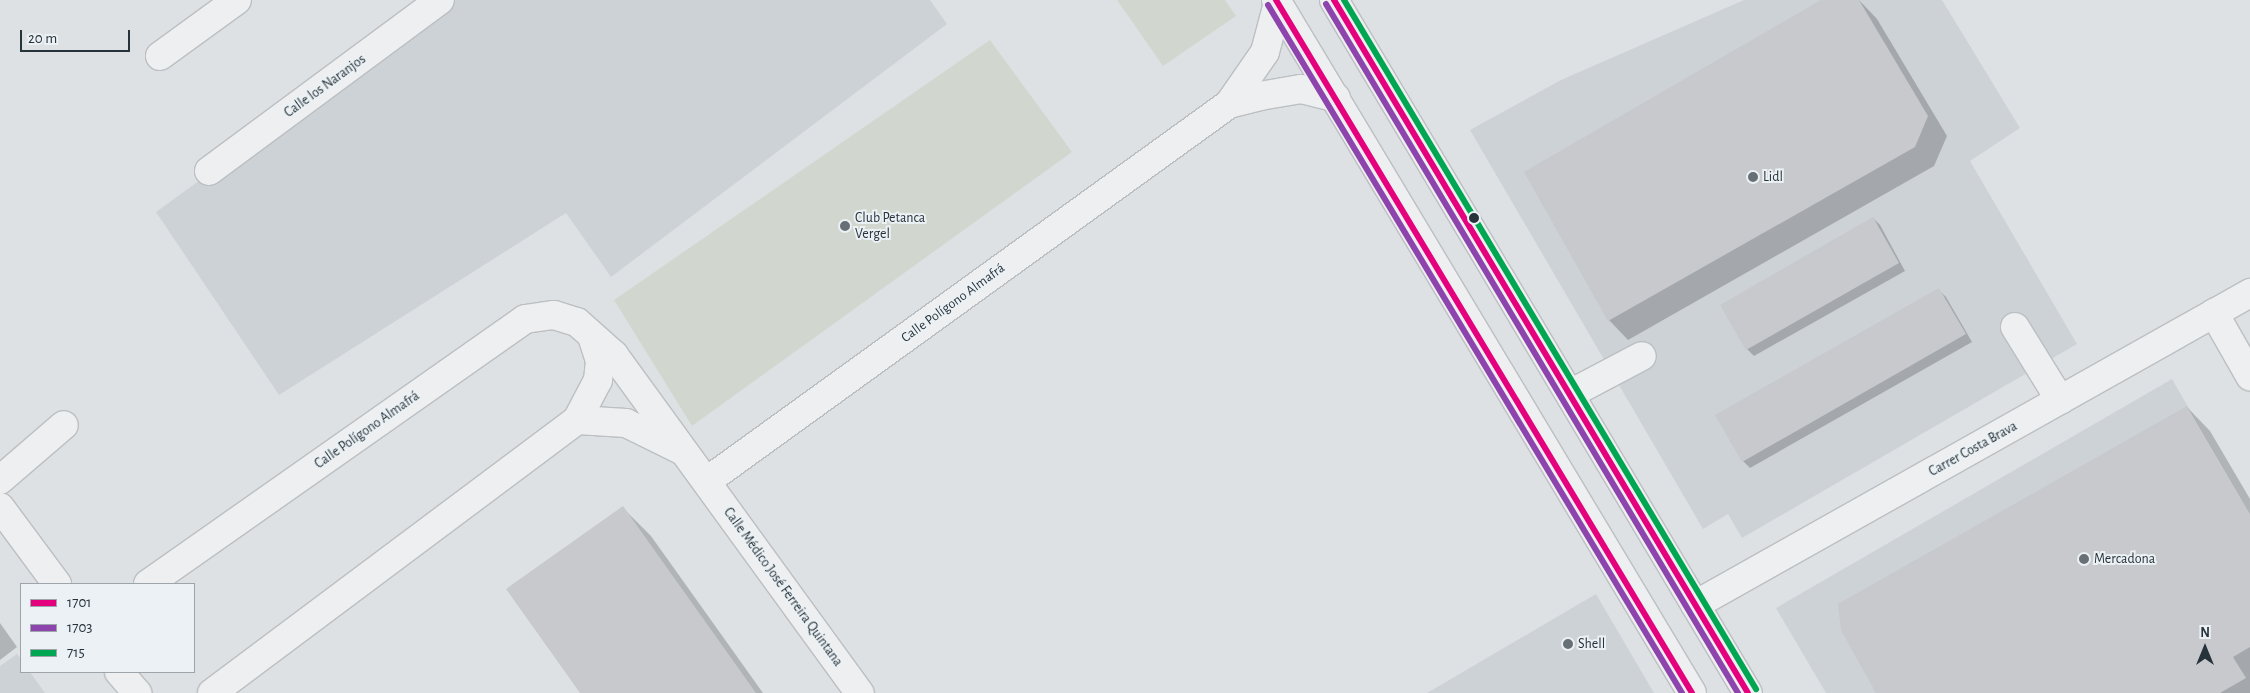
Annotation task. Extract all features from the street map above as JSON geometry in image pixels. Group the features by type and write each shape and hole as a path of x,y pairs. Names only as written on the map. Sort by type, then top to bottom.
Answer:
{"street":[{"path":"160,56 237,0"},
{"name":"Calle los Naranjos","path":"209,171 440,0"},
{"path":"1334,0 1748,693"},
{"path":"1277,2 1692,693"},
{"name":"Calle Polígono Almafrá","path":"149,583 525,318 554,315 577,322 614,355 707,480 1229,104 1265,52 1277,2"},
{"name":"Calle Polígono Almafrá","path":"1229,104 1260,96 1301,89 1336,98"},
{"name":"Carrer Costa Brava","path":"1695,605 2250,293"},
{"path":"2214,313 2250,376"},
{"path":"2015,327 2060,400"},
{"path":"212,693 577,420 598,380 600,361 592,337"},
{"path":"1570,394 1642,356"},
{"name":"Calle Polígono Almafrá","path":"577,420 626,423 684,451"},
{"path":"0,480 64,425"},
{"name":"Calle Médico José Ferreira Quintana","path":"707,480 860,693"},
{"path":"0,507 56,583"},
{"path":"121,673 137,693"}],"shaded area":[{"path":"448,0 930,0 947,24 611,277 566,213 279,395 156,212"},
{"path":"1117,0 1225,0 1236,16 1163,66"},
{"path":"1744,0 1942,0 2020,128 1970,161 2077,344 1742,538 1728,514 1703,529 1470,130 1561,80"},
{"name":"Club Petanca Vergel","path":"990,40 1072,152 692,426 614,300"},
{"name":"Mercadona","path":"2172,379 2250,514 2250,693 1826,693 1776,608"},
{"name":"Shell","path":"1596,594 1654,693 1427,693"},
{"path":"17,654 20,658 20,673 31,673 45,693 0,693 0,666"}],"building":[{"path":"1821,0 1859,0 1928,116 1915,147 1608,321 1524,172"},
{"path":"1873,217 1899,263 1746,350 1720,305"},
{"path":"1939,288 1966,334 1742,462 1715,415"},
{"name":"Mercadona","path":"2187,406 2250,514 2250,647 2233,657 2246,678 2220,693 1876,693 1841,630 1838,604"},
{"path":"623,506 756,693 580,693 506,589"}],"transit line":[{"name":"1701","path":"1276,0 1692,693"},
{"name":"1701","path":"1334,0 1748,693"},
{"name":"715","path":"1344,0 1756,689"},
{"name":"1703","path":"1326,4 1738,693"},
{"name":"1703","path":"1268,5 1682,693"}],"place":[{"name":"Lidl","path":"1753,177"},
{"name":"Club Petanca Vergel","path":"845,226"},
{"name":"Mercadona","path":"2084,559"},
{"name":"Shell","path":"1568,644"}]}
